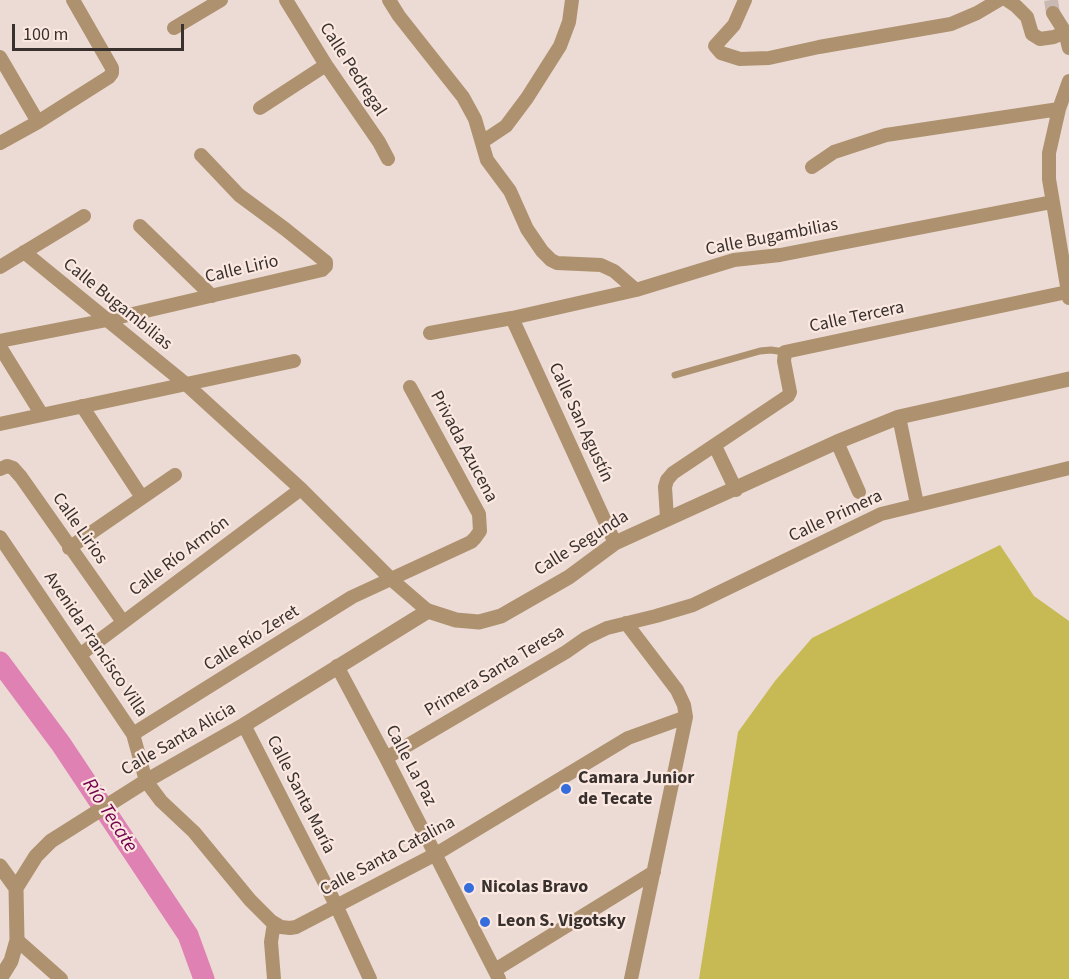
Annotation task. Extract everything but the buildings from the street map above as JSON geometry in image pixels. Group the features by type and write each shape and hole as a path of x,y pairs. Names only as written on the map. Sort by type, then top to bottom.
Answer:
{"street":[{"path":"0,143 38,122 112,73 112,68 73,0"},
{"path":"174,28 221,0"},
{"name":"Calle Pedregal","path":"286,0 388,159"},
{"path":"388,0 463,97 476,119 487,160 510,191 527,229 542,251 551,260 567,265 601,266 614,271 636,290"},
{"path":"482,142 506,126 533,89 560,46 569,22 572,0"},
{"path":"745,0 734,25 715,46 721,53 740,59 769,58 951,24 999,0"},
{"path":"1007,0 1027,17 1032,34 1040,39 1054,37 1065,32"},
{"path":"1053,13 1065,32 1069,48"},
{"path":"0,57 38,122"},
{"path":"260,108 326,64"},
{"path":"1068,295 1052,202 1049,153 1059,109 1069,81"},
{"path":"812,167 834,152 886,135 1059,109"},
{"name":"Calle Lirio","path":"0,340 107,320 322,270 326,266 326,262 239,195 201,155"},
{"name":"Calle Bugambilias","path":"430,333 512,318 636,290 734,260 780,255 1052,202"},
{"path":"0,267 84,216"},
{"path":"140,226 212,296"},
{"name":"Calle Bugambilias","path":"24,252 187,385"},
{"name":"Calle Tercera","path":"785,352 1068,295"},
{"name":"Calle San Agustín","path":"512,318 615,543"},
{"path":"0,347 42,415"},
{"path":"666,518 664,498 667,480 674,472 789,396 784,361 785,352"},
{"path":"0,424 294,361"},
{"name":"Calle Segunda","path":"187,385 301,489 392,580 428,611 456,620 479,622 501,616 569,577 615,543 666,518 736,490 837,442 898,417 1069,379"},
{"name":"Privada Azucena","path":"392,580 471,542 480,531 480,514 410,387"},
{"path":"82,406 141,496"},
{"path":"898,417 916,504"},
{"path":"837,442 859,492"},
{"path":"715,446 736,490"},
{"name":"Calle Lirios","path":"0,469 7,466 13,468 21,477 123,622"},
{"name":"Calle Primera","path":"626,623 693,605 881,514 1069,468"},
{"path":"69,548 141,496 175,475"},
{"name":"Calle Río Armón","path":"81,654 301,489"},
{"name":"Avenida Francisco Villa","path":"0,537 133,734 146,781"},
{"name":"Calle Río Zeret","path":"133,734 352,597 392,580"},
{"name":"Calle Santa Alicia","path":"16,888 36,856 51,841 428,611"},
{"path":"626,623 677,690 684,705 686,717 631,979"},
{"name":"Primera Santa Teresa","path":"387,758 586,638 626,623"},
{"name":"Calle La Paz","path":"337,666 387,758 497,974"},
{"name":"Calle Santa Catalina","path":"274,923 281,927 296,927 436,854 628,738 686,717"},
{"name":"Calle Santa María","path":"244,725 336,905 370,979"},
{"path":"146,781 161,801 194,832 250,900 274,923 271,942 274,979"},
{"path":"0,866 16,888 17,940 11,961 0,979"},
{"path":"497,974 654,872"},
{"path":"17,940 61,979"}],"lane":[{"path":"675,375 760,351 785,352"}],"shaded area":[{"path":"1000,545 1034,596 1069,621 1069,979 699,979 738,732 775,681 812,638"}],"waterway":[{"name":"Río Tecate","path":"0,662 61,744 188,935 204,979"}],"tunnel":[{"path":"1051,0 1053,13"}],"place":[{"name":"Camara Junior de Tecate","path":"566,789"},
{"name":"Nicolas Bravo","path":"469,888"},
{"name":"Leon S. Vigotsky","path":"485,922"}]}
